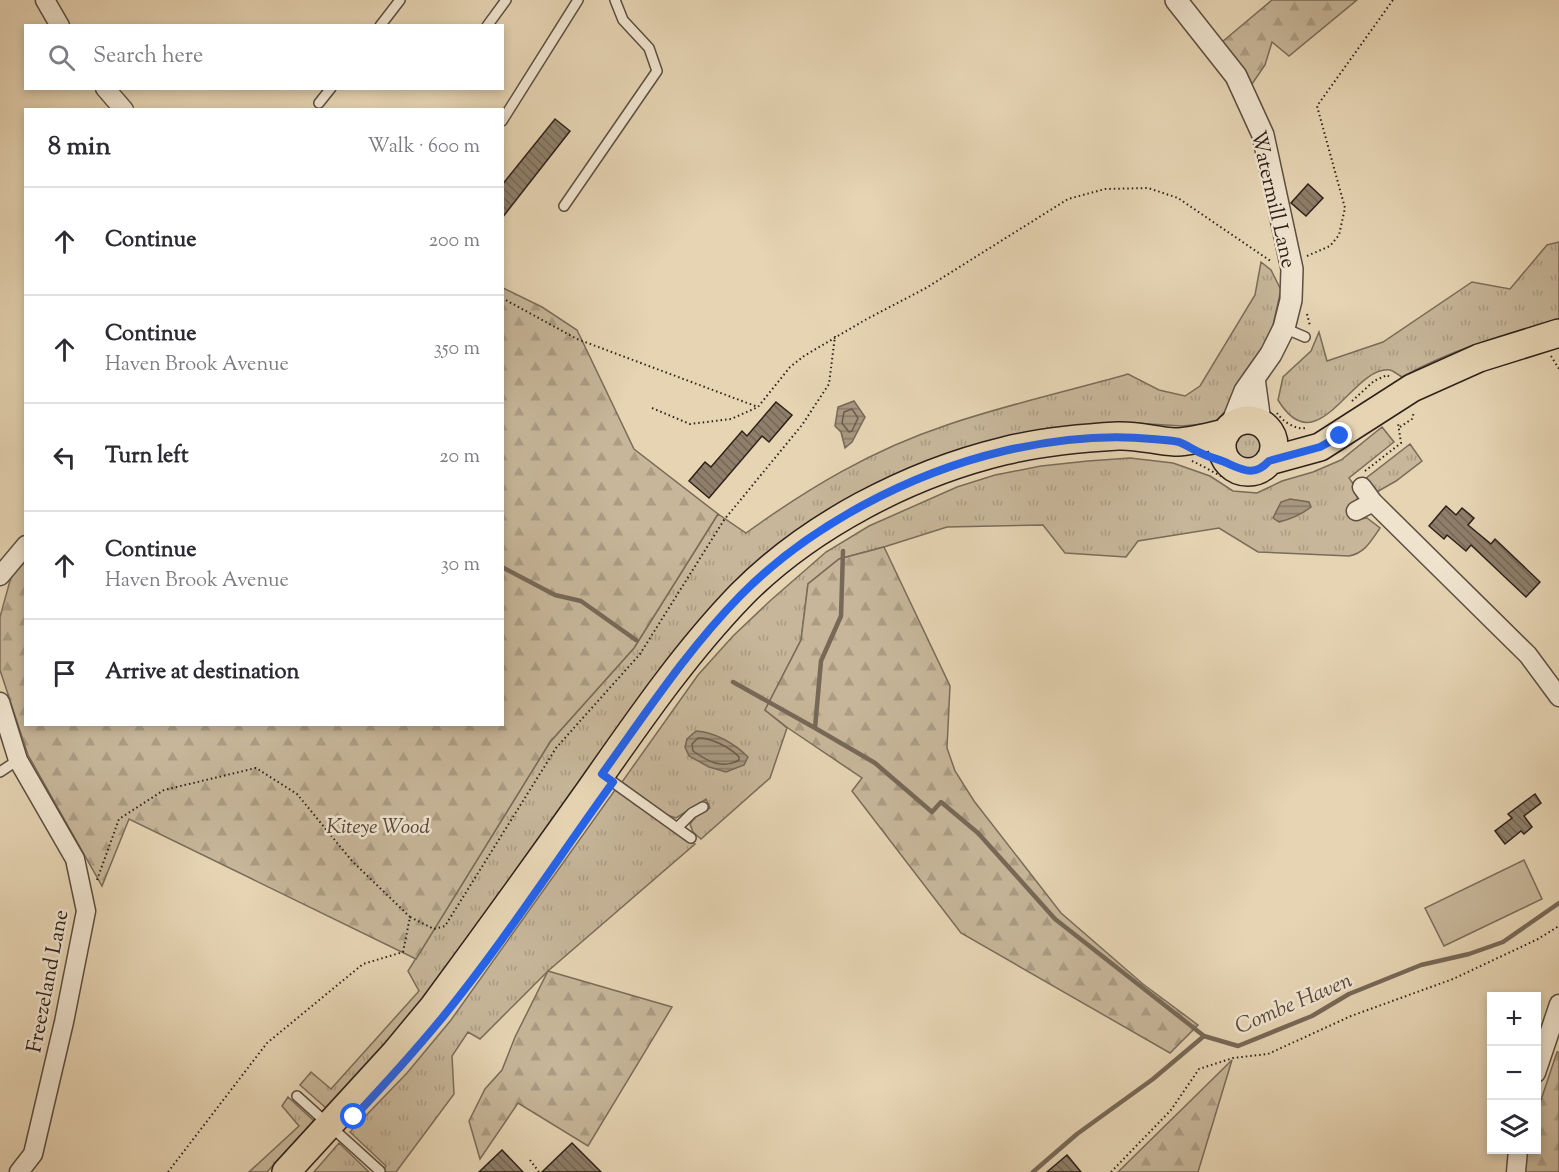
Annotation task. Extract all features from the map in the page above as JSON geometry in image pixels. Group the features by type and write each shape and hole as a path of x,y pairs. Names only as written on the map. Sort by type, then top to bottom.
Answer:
{"main road":[{"path":"1270,469 1315,437 1412,388 1479,358 1553,341"},
{"path":"1185,452 1245,420 1269,422 1315,437"},
{"path":"1269,422 1274,447 1270,469"},
{"path":"1229,429 1223,447 1231,465"},
{"path":"286,1172 395,1053 434,1006 680,666 741,595 810,539 860,507 905,484 953,466 1004,451 1063,440 1121,436 1206,456 1243,471 1264,466 1270,469"}],"street":[{"path":"45,0 59,24"},
{"name":"Watermill Lane","path":"1176,0 1236,76 1263,135 1292,269 1291,300 1284,328 1271,354 1245,391 1229,429"},
{"path":"107,90 122,108"},
{"path":"1254,378 1269,422"},
{"path":"1362,487 1373,502 1528,655 1559,697"},
{"path":"1356,511 1373,502"},
{"path":"0,576 24,547"},
{"name":"Freezeland Lane","path":"0,702 18,760 75,859 86,911 64,1022 33,1154 19,1172"},
{"path":"1541,1058 1559,1004"},
{"path":"1516,1172 1518,1154"}],"lane":[{"path":"382,24 400,0"},
{"path":"488,24 506,0"},
{"path":"504,118 578,0"},
{"path":"564,206 657,71 649,48 623,20 615,0"},
{"path":"319,103 329,90"},
{"path":"1284,328 1305,337"},
{"path":"0,772 18,760"},
{"path":"602,774 691,838"},
{"path":"677,828 692,813 703,807"},
{"path":"297,1096 381,1171"}],"path":[{"path":"652,408 690,424 731,419 758,407 790,367 835,336 926,288 1068,199 1105,189 1148,188 1178,198 1272,263 1292,269 1299,259 1330,246 1339,235 1345,208 1317,106 1393,0"},
{"path":"504,299 577,339 758,407"},
{"path":"97,880 119,819 164,790 256,768 297,794 352,861 410,917 434,929 445,926 556,748 640,654 724,520 802,425 829,384 835,336"},
{"path":"1553,341 1559,369"},
{"path":"1350,403 1374,381"},
{"path":"1269,422 1280,418 1315,437"},
{"path":"1362,487 1357,477 1401,443 1400,427"},
{"path":"1185,452 1237,484 1254,485 1270,469"},
{"path":"168,1172 267,1043 363,964 404,952 410,917"},
{"path":"1111,1172 1171,1110 1199,1069 1233,1058 1268,1054 1351,1016 1453,979 1538,939 1559,926"},
{"path":"530,1160 539,1172"}],"green space":[{"path":"1272,0 1357,0 1289,56 1272,42 1265,65 1252,84 1246,72 1222,42"},
{"path":"1559,242 1559,319 1459,351 1402,377 1390,370 1376,373 1362,382 1321,418 1307,422 1293,417 1278,400 1283,377 1311,351 1319,332 1327,361 1383,342 1472,282 1510,289 1547,245"},
{"path":"1261,262 1271,270 1281,290 1273,325 1262,349 1245,372 1229,407 1214,423 1182,426 1133,423 853,497 591,767 424,997 386,1044 326,1108 300,1085 311,1072 331,1089 419,991 408,971 550,742 634,648 718,514 746,533 842,471 919,435 969,418 1128,374 1159,390 1185,396 1200,386 1255,295"},
{"name":"Kiteye Wood","path":"504,288 542,307 577,330 634,449 718,514 634,648 550,742 416,959 129,819 102,886 28,755 0,670 0,617 11,577 24,560 24,726 504,726"},
{"path":"1249,427 1262,433 1268,446 1262,459 1249,465 1236,459 1230,446 1236,433"},
{"path":"1382,427 1394,442 1349,478 1358,491 1357,501 1348,506 1354,520 1367,518 1380,528 1363,549 1349,556 1258,552 1219,528 1138,541 1126,557 1065,553 1043,525 947,527 839,559 808,584 801,640 765,710 787,728 770,778 701,839 693,832 690,824 695,817 710,808 706,799 676,818 667,815 622,782 698,675 733,636 826,552 869,526 957,487 995,475 1041,466 1088,461 1130,458 1173,463 1210,476 1233,491 1257,493 1282,481 1313,472 1341,460"},
{"path":"1410,444 1422,461 1396,481 1375,493 1365,479"},
{"path":"884,547 950,686 947,748 955,771 974,801 1061,913 1143,984 1198,1025 1170,1053 961,933 852,791 862,778 765,710 801,640 808,584 839,559"},
{"path":"615,790 695,844 548,971 480,1039 468,1032 452,1056 454,1094 396,1172 382,1172 386,1166 350,1132 407,1073 451,1020"},
{"path":"1524,860 1542,899 1444,946 1425,908"},
{"path":"548,971 672,1007 588,1146 518,1103 480,1159 469,1121 485,1089 502,1070 515,1037"},
{"path":"1557,1052 1559,1052 1559,1172 1524,1172 1526,1154 1541,1154 1541,1100"},
{"path":"1232,1060 1198,1172 1118,1172"},
{"path":"288,1097 314,1121 267,1172 249,1172 299,1126 282,1106"},
{"path":"339,1143 369,1172 314,1172"}],"water":[{"path":"854,401 865,417 852,442 845,448 841,432 835,426 838,407"},
{"path":"1290,499 1309,502 1311,507 1283,521 1279,522 1273,518 1281,502"},
{"path":"696,731 717,736 737,748 748,757 744,765 726,772 709,767 689,756 685,747 687,739"}],"building":[{"path":"555,119 570,131 504,215 504,183"},
{"path":"1308,184 1323,198 1306,216 1291,203"},
{"path":"776,402 792,415 769,442 762,436 709,498 689,481 705,462 711,467 742,431 747,436"},
{"path":"1446,506 1456,515 1462,508 1474,518 1468,525 1491,544 1495,539 1540,582 1526,597 1471,545 1466,551 1447,535 1444,539 1429,526"},
{"path":"1535,794 1541,803 1524,816 1532,827 1524,834 1521,831 1505,844 1495,831 1512,818 1508,814"},
{"path":"572,1143 601,1172 542,1172"},
{"path":"502,1150 523,1172 479,1172"},
{"path":"1067,1155 1081,1172 1047,1172"}],"waterway":[{"path":"843,551 841,616 821,661 815,728 875,763 932,812 941,802 978,833 1055,919 1204,1036"},
{"path":"504,568 555,595 581,601 636,640"},
{"path":"733,682 815,728"},
{"name":"Combe Haven","path":"1033,1172 1077,1134 1153,1079 1204,1036 1238,1046 1312,1016 1349,994 1421,965 1469,954 1503,942 1559,903"}],"route":[{"path":"354,1117 443,1017 501,938 613,782 602,774 680,666 741,595 779,562 818,533 860,507 905,484 953,466 1004,451 1063,440 1121,436 1178,442 1243,471 1250,471 1257,470 1269,461 1320,447 1340,436"}]}
